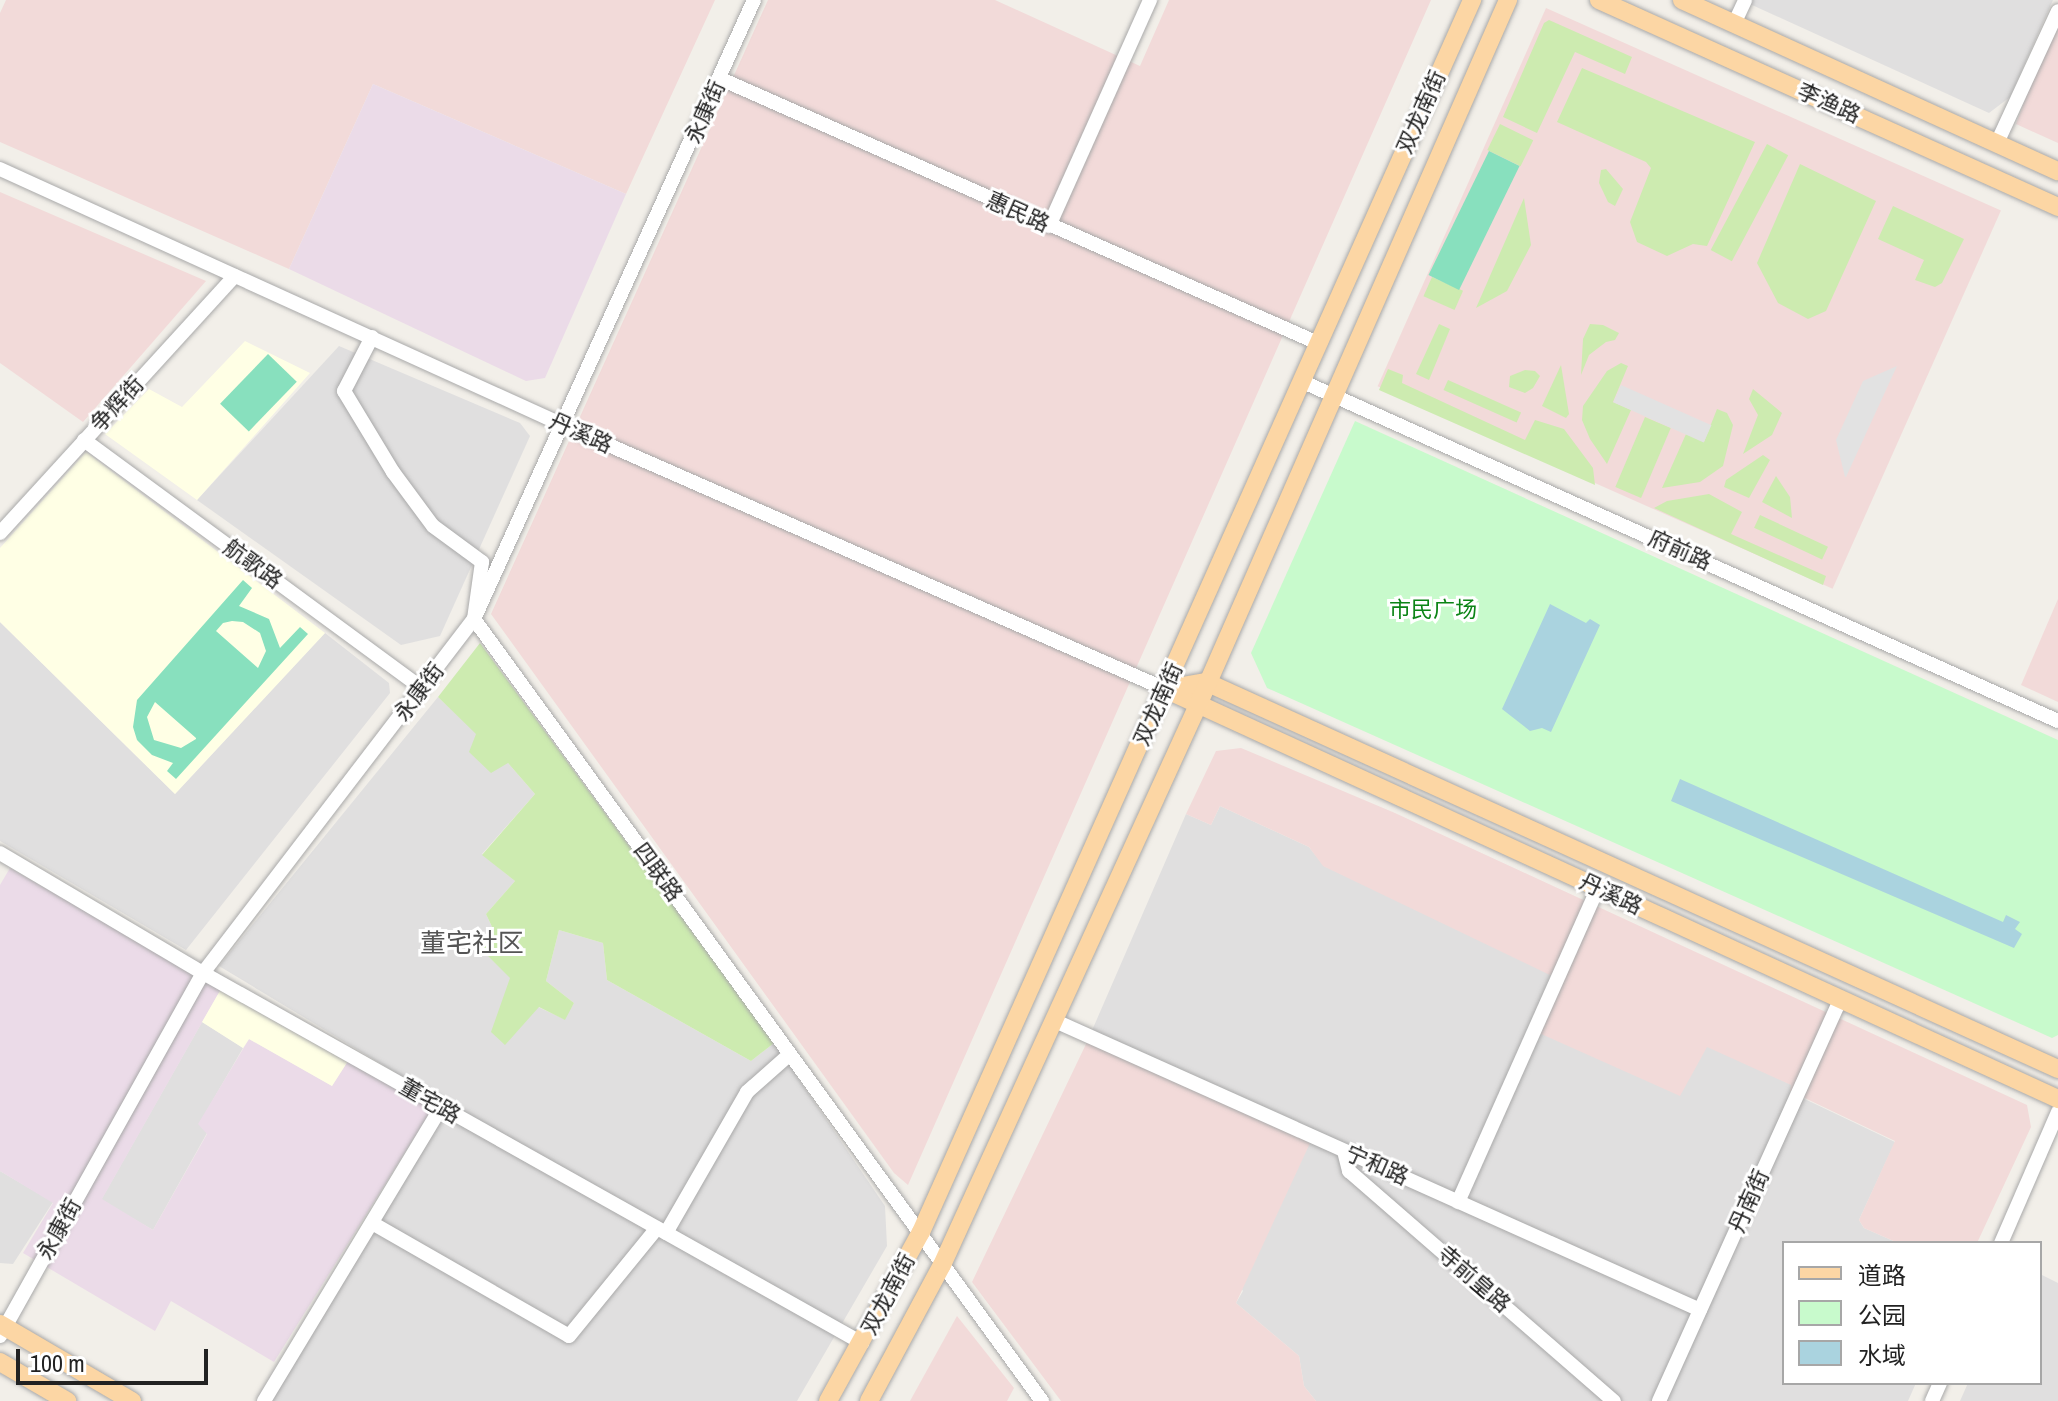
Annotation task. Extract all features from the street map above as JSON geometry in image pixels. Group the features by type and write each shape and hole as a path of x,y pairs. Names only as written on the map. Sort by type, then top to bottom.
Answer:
{"main road":[{"name":"双龙南街","path":"828,1401 921,1232 1472,0"},
{"name":"双龙南街","path":"869,1401 942,1265 1199,703 1508,0"},
{"name":"李渔路","path":"1599,0 2058,207"},
{"name":"李渔路","path":"1682,0 2058,171"},
{"path":"1165,689 1206,682"},
{"name":"丹溪路","path":"1206,682 2058,1069"},
{"name":"丹溪路","path":"1165,689 1839,1002 2058,1099"},
{"path":"2,1329 132,1401"},
{"path":"0,1362 67,1401"}],"street":[{"name":"永康街","path":"2,1329 203,973 474,619 721,79 754,0"},
{"path":"1049,226 1150,0"},
{"path":"1734,24 1745,0"},
{"path":"1997,143 2058,11"},
{"name":"惠民路","path":"721,79 1318,343"},
{"name":"丹溪路","path":"0,169 563,425 1165,689"},
{"name":"争辉街","path":"0,533 235,276"},
{"path":"372,337 344,391 393,472 433,526 482,562 474,619"},
{"name":"府前路","path":"1301,381 2058,721"},
{"name":"航歌路","path":"84,440 422,688"},
{"name":"四联路","path":"474,619 1042,1401"},
{"name":"董宅路","path":"0,853 203,973 862,1343"},
{"path":"1458,1202 1598,888"},
{"name":"丹南街","path":"1659,1401 1839,1002"},
{"name":"宁和路","path":"1053,1020 1700,1310"},
{"path":"372,1223 569,1336 662,1231 747,1092 790,1054"},
{"path":"264,1401 441,1108"},
{"path":"2002,1241 2058,1112"},
{"name":"寺前皇路","path":"1344,1151 1349,1171 1614,1401"}],"shaded area":[{"path":"6,0 715,0 626,194 373,84 289,269 0,142 0,13"},
{"path":"768,0 995,0 1140,66 1169,0 1431,0 908,1185 894,1173 491,614"},
{"path":"1741,0 2053,0 2010,97 1989,113"},
{"path":"1546,8 2001,211 1833,589 1378,386"},
{"path":"2058,10 2058,143 2016,124"},
{"path":"373,84 626,194 545,378 526,381 289,269"},
{"path":"0,192 206,281 83,422 0,363"},
{"path":"245,341 310,373 197,500 105,434 149,389 182,407"},
{"path":"339,346 520,423 530,436 440,636 401,645 197,500"},
{"path":"1897,366 1845,477 1836,440 1863,381"},
{"path":"1621,385 1711,425 1704,443 1613,402"},
{"path":"86,452 325,633 175,794 0,622 0,548"},
{"path":"2058,599 2058,702 2021,685"},
{"path":"0,622 175,794 325,633 389,683 390,693 186,950 0,841"},
{"path":"438,697 508,763 535,794 482,854 515,881 486,914 493,929 480,948 511,978 505,1044 538,1007 564,1019 574,1003 546,981 559,930 603,943 607,980 751,1061 774,1043 885,1206 887,1246 797,1401 271,1401 441,1100 219,966"},
{"path":"1241,748 1395,813 2027,1105 2031,1127 1978,1241 1893,1241 1864,1228 1859,1220 1895,1141 1790,1091 1791,1085 1707,1047 1680,1096 1530,1029 1554,977 1323,866 1309,847 1220,806 1211,825 1186,814 1216,751"},
{"path":"1220,806 1309,847 1324,866 1792,1085 1790,1092 1895,1142 1859,1220 1864,1228 1893,1241 1782,1241 1782,1385 1915,1385 1908,1401 1316,1401 1304,1386 1299,1356 1236,1303 1243,1291 1087,1042 1186,814 1211,825"},
{"path":"10,868 221,989 102,1199 153,1230 207,1134 198,1124 249,1039 332,1086 348,1061 432,1109 274,1362 171,1301 155,1331 23,1253 53,1203 0,1171 0,885"},
{"path":"221,989 348,1061 332,1086 249,1039 243,1048 202,1022"},
{"path":"202,1022 243,1048 199,1124 207,1133 153,1230 101,1200"},
{"path":"1087,1042 1311,1141 1236,1303 1299,1356 1304,1386 1316,1401 1061,1401 972,1282"},
{"path":"0,1171 53,1202 13,1264 0,1263"},
{"path":"2042,1275 2058,1283 2058,1401 1960,1401 1967,1385 2042,1385"},
{"path":"957,1316 1014,1388 1007,1401 910,1401"}],"green space":[{"path":"1549,20 1632,57 1625,74 1575,52 1537,133 1503,117 1544,23"},
{"path":"1582,68 1755,142 1707,246 1693,244 1667,256 1637,242 1630,222 1651,168 1646,162 1557,122"},
{"path":"1500,124 1533,140 1521,166 1487,150"},
{"path":"1767,144 1788,155 1732,261 1711,250"},
{"path":"1489,151 1520,166 1459,290 1429,275"},
{"path":"1800,164 1876,201 1826,311 1808,319 1778,303 1757,263"},
{"path":"1606,169 1623,189 1615,206 1608,202 1599,183 1601,170"},
{"path":"1524,198 1531,245 1507,291 1476,308"},
{"path":"1893,206 1964,239 1942,283 1935,287 1915,280 1924,260 1878,239"},
{"path":"1432,277 1463,291 1455,310 1423,296"},
{"path":"1439,324 1450,329 1429,380 1416,374"},
{"path":"1590,324 1603,325 1619,333 1615,340 1606,342 1589,355 1581,375 1583,339"},
{"path":"268,354 297,382 249,431 220,404"},
{"path":"1621,363 1628,366 1613,402 1631,410 1607,464 1590,439 1582,420 1583,406 1607,371"},
{"path":"1561,365 1569,414 1566,418 1542,406"},
{"path":"1388,369 1403,375 1402,383 1525,440 1535,420 1564,429 1593,468 1595,485 1379,390"},
{"path":"1525,370 1535,371 1540,376 1533,388 1525,393 1509,387 1510,376"},
{"path":"1448,380 1521,413 1517,423 1444,390"},
{"path":"1753,389 1782,413 1772,435 1743,454 1758,415 1749,399"},
{"path":"1717,409 1727,413 1733,425 1723,466 1700,482 1662,488 1686,434 1704,442"},
{"path":"1645,417 1671,428 1641,498 1615,487"},
{"name":"市民广场","path":"1355,421 2058,740 2058,1035 2052,1038 1267,688 1251,653"},
{"path":"1763,455 1770,460 1749,498 1724,487 1726,480"},
{"path":"1776,476 1790,497 1792,518 1762,502"},
{"path":"1709,494 1742,512 1731,534 1826,576 1823,585 1654,508 1667,501"},
{"path":"1760,515 1828,547 1822,559 1754,528"},
{"path":"243,580 252,588 239,606 269,619 280,648 300,627 308,634 176,779 167,771 173,763 152,755 137,740 133,727 137,700","holes":["243,622 260,633 266,651 258,668 216,631 223,623","155,702 196,738 196,739 181,748 154,740 147,717"]},
{"path":"480,643 774,1043 751,1061 607,980 603,943 559,930 546,981 574,1003 565,1020 539,1007 505,1045 491,1032 510,978 480,948 493,929 486,914 515,881 482,855 535,794 508,763 491,773 469,752 476,734 438,697"}],"water":[{"path":"1550,604 1586,623 1590,619 1600,625 1551,732 1542,728 1530,731 1502,709"},
{"path":"1680,779 2003,922 2006,915 2020,922 2015,929 2022,934 2014,948 1671,801"}],"district":[{"name":"董宅社区","path":"472,943"}]}
